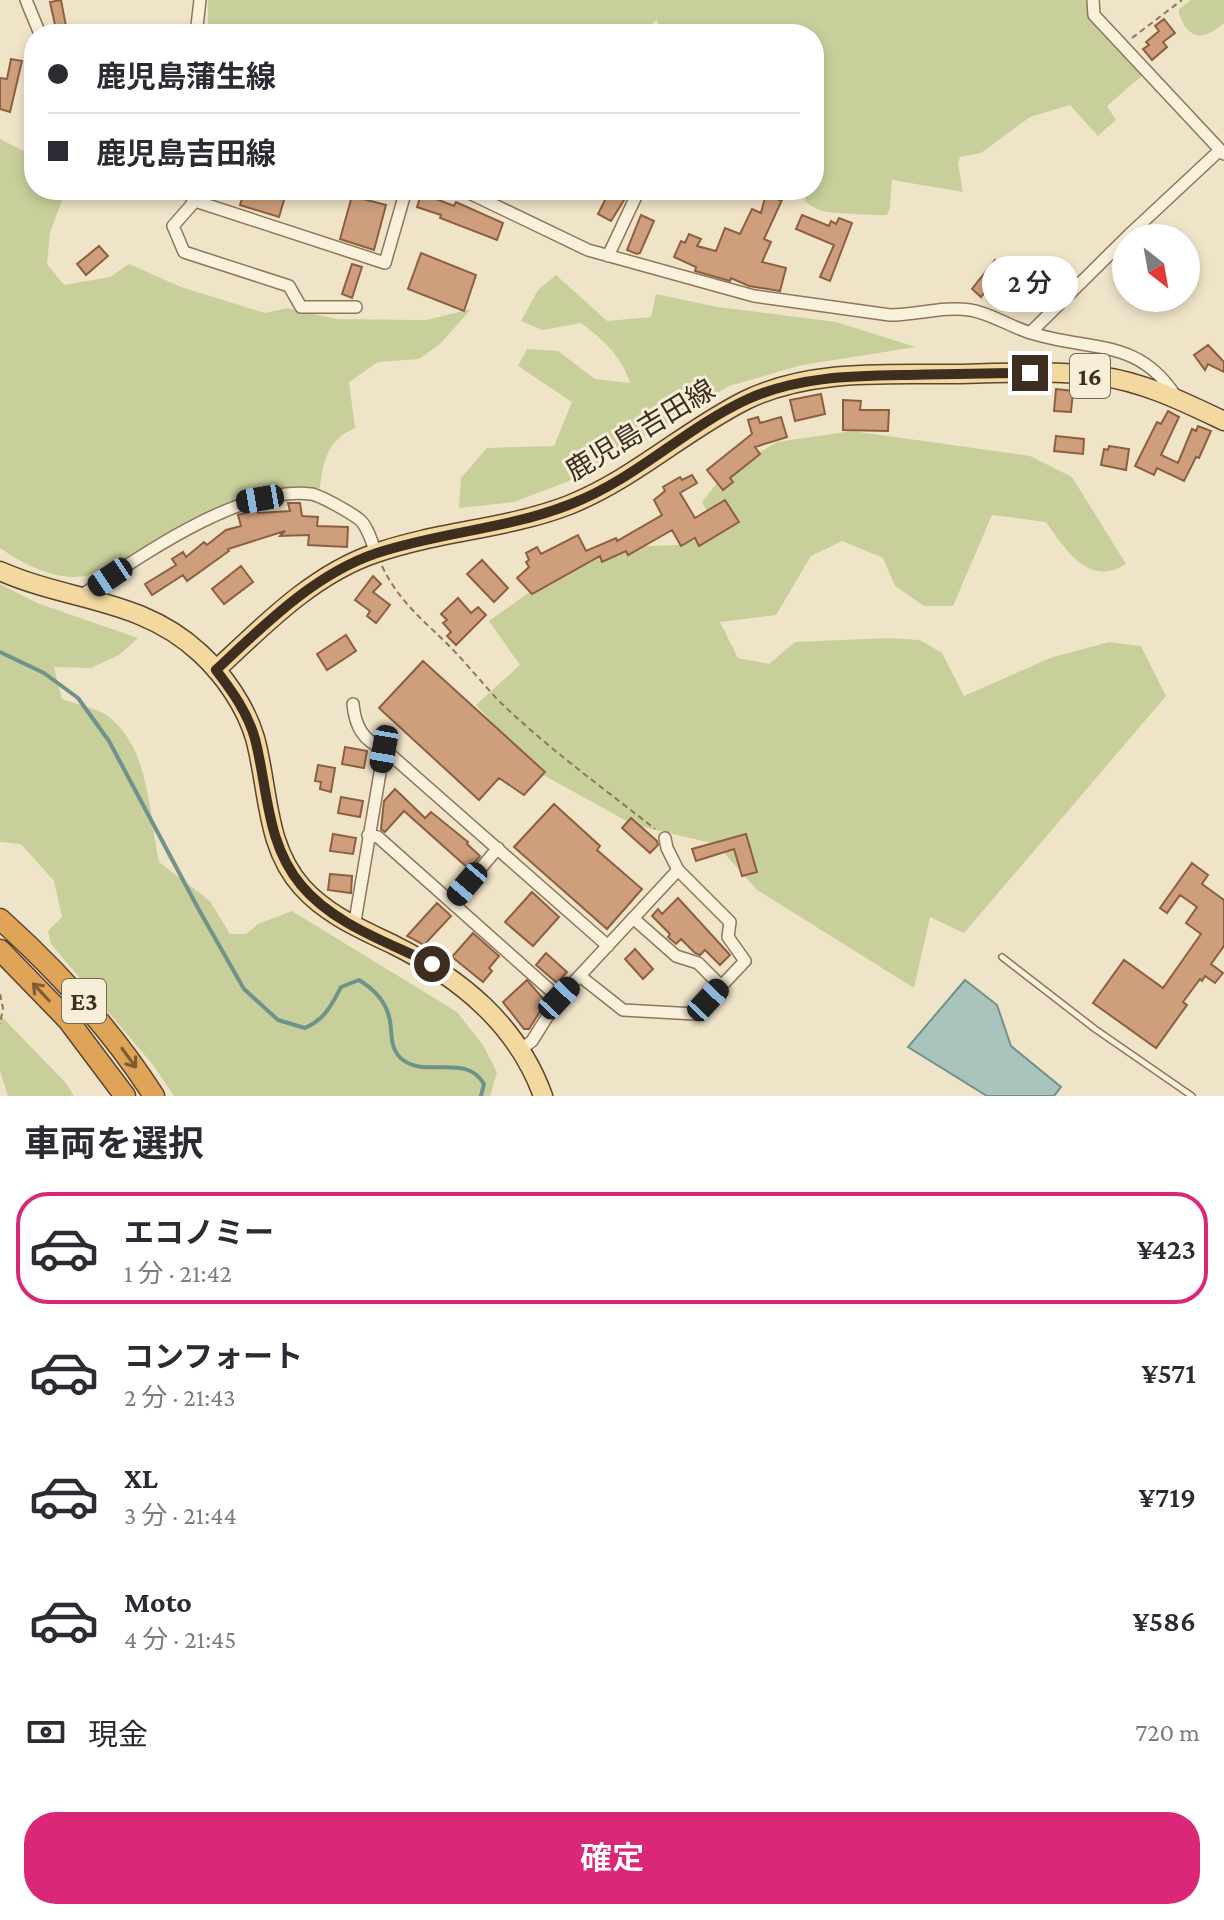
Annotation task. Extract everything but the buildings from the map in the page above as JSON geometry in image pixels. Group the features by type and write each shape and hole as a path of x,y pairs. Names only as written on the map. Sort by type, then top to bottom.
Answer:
{"highway":[{"name":"E3","path":"0,919 46,961 95,1013 154,1096"},
{"name":"E3","path":"0,950 68,1020 125,1096"}],"main road":[{"name":"鹿児島吉田線","path":"216,670 314,585 351,563 376,553 507,524 571,504 628,476 746,400 801,382 838,376 1053,373 1099,376 1177,399 1224,421"},
{"path":"0,571 55,592 127,609 154,620 177,634 216,670 234,693 251,728 275,839 300,884 317,901 354,927 432,964 452,978 493,1014 520,1050 540,1093"}],"street":[{"path":"26,0 36,24"},
{"path":"197,24 200,0"},
{"path":"1030,333 1131,233 1222,152 1094,15 1093,0"},
{"path":"356,307 301,307 289,286 184,252 173,226 195,201 385,263 403,200"},
{"path":"484,200 588,250 754,296 890,315 948,308 973,310 1030,333 1112,348 1142,361 1164,379 1177,399"},
{"path":"608,256 634,200"},
{"path":"79,597 212,516 243,502 277,496 313,494 362,521 376,553"},
{"path":"353,704 355,720 367,742 384,749 608,946"},
{"path":"354,927 384,749"},
{"path":"368,835 378,837 559,998"},
{"path":"580,976 623,1010 695,1014 745,961 728,937 730,922 678,870 665,838"},
{"path":"452,902 498,848"},
{"path":"520,1050 532,1041 559,998 678,870"},
{"path":"633,918 676,956 698,963 721,986"}],"lane":[{"path":"1002,957 1095,1029 1192,1096"}],"path":[{"path":"1122,45 1182,0"},
{"path":"376,553 393,589 410,610 455,652 498,699 544,741 665,838"},
{"path":"0,994 3,1008 0,1024"}],"green space":[{"path":"208,0 1086,0 1090,17 1145,73 1107,106 1116,120 1098,136 1070,105 1030,117 981,153 960,157 958,163 963,192 892,180 887,215 843,213 822,211 805,202 824,200 824,24 659,24 657,20 651,24 208,24"},
{"path":"1191,0 1224,0 1224,23 1202,35 1190,32 1178,10"},
{"path":"0,139 24,151 24,200 62,200 50,232 47,264 64,285 110,277 129,264 181,287 265,313 287,308 336,319 426,320 471,309 440,344 419,359 378,362 349,382 355,428 339,438 328,452 320,488 239,499 132,560 91,575 73,577 44,571 0,548"},
{"path":"556,275 607,321 651,317 656,294 718,307 836,322 916,347 802,365 729,386 567,482 514,502 459,508 461,478 487,448 554,446 572,402 518,366 527,349 558,351 595,379 630,383 617,357 581,323 542,330 521,321 538,290"},
{"path":"852,431 1030,456 1072,477 1126,564 1113,570 1089,568 1070,553 1046,522 992,515 953,606 924,606 895,586 883,558 842,541 811,556 776,615 720,622 738,658 769,664 795,642 888,638 920,640 942,653 964,696 1050,658 1109,642 1141,646 1166,696 964,933 930,917 914,988 757,890 716,844 634,825 534,770 476,705 520,665 489,621 570,563 620,547 677,545 719,535 702,502 724,474 777,442"},
{"path":"0,584 37,603 138,638 119,655 91,668 54,667 62,699 109,717 123,730 133,747 146,784 159,862 210,901 230,934 246,934 258,924 292,911 457,1012 483,1045 497,1072 490,1096 174,1096 153,1065 51,944 48,931 62,917 54,881 21,844 0,842"},
{"path":"0,1015 66,1083 74,1096 8,1096 0,1071"}],"water":[{"path":"965,980 997,1005 1011,1046 1061,1087 1054,1096 987,1096 908,1047"}],"waterway":[{"path":"0,652 44,673 78,698 109,741 244,989 278,1020 305,1028 323,1016 341,987 359,980 373,990 383,1003 390,1019 395,1050 403,1060 423,1067 467,1070 484,1084 481,1096"}],"route":[{"path":"432,964 354,927 317,901 300,884 275,839 255,738 248,719 234,693 216,670 293,601 351,563 416,542 507,524 571,504 628,476 708,422 769,391 838,376 1030,373"}]}
